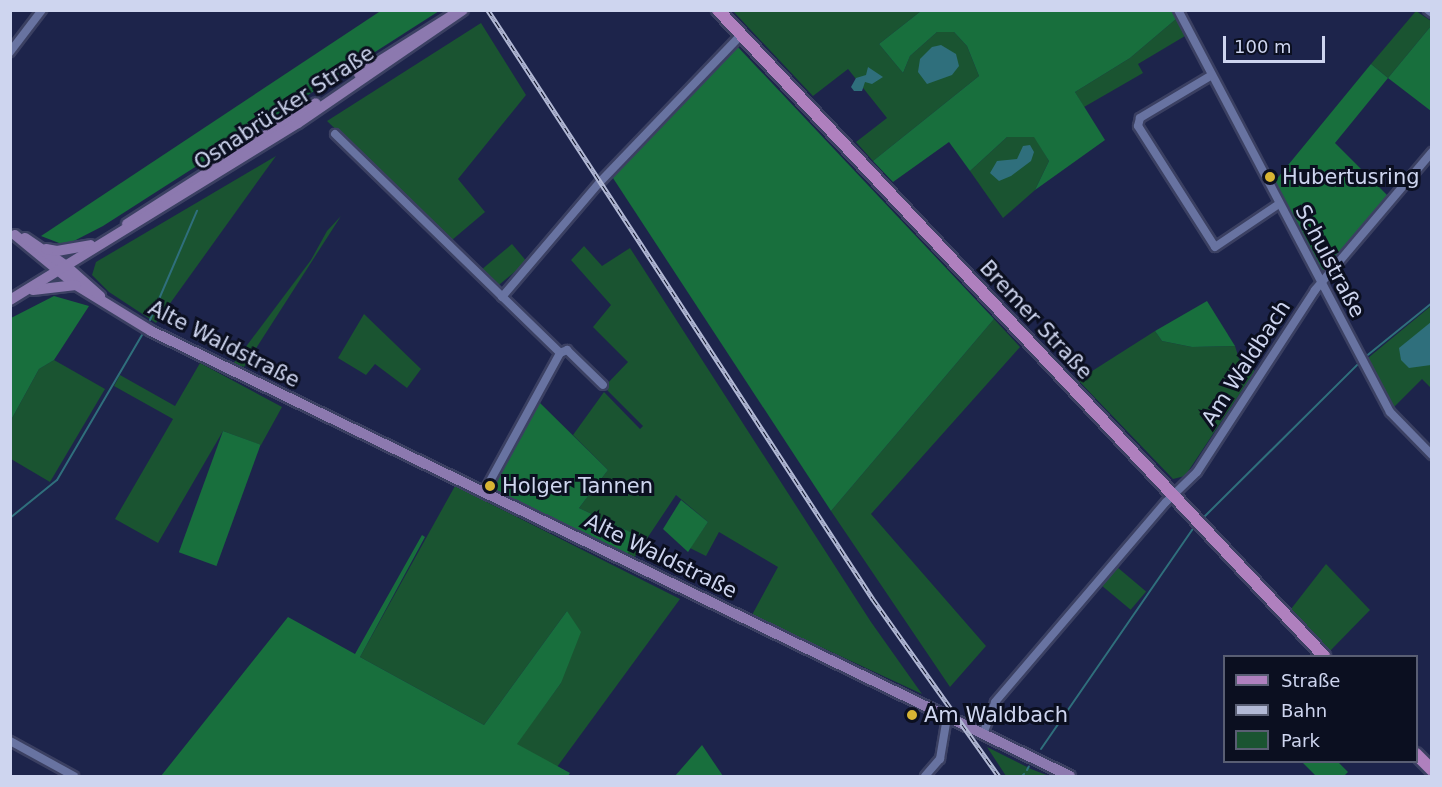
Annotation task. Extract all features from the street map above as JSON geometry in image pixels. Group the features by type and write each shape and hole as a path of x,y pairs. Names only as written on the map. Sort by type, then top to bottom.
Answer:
{"main road":[{"name":"Bremer Straße","path":"718,10 1322,655"},
{"path":"1418,756 1431,770"}],"street":[{"path":"10,52 42,10"},
{"name":"Osnabrücker Straße","path":"10,300 121,230 137,216 461,10"},
{"name":"Schulstraße","path":"1178,10 1390,412 1431,455"},
{"path":"502,297 600,182 741,35"},
{"path":"1212,75 1140,118 1138,126 1215,247 1279,204"},
{"path":"335,134 560,353"},
{"name":"Am Waldbach","path":"983,734 995,702 1173,495 1197,472 1322,283 1431,152"},
{"name":"Alte Waldstraße","path":"13,234 145,328 1070,777"},
{"path":"38,283 43,269 42,253 102,242"},
{"path":"21,293 52,285 80,283 80,266 86,252"},
{"path":"484,492 560,353 567,350 603,385"},
{"path":"925,777 940,759 947,717"},
{"path":"10,741 74,777"}],"green space":[{"path":"382,10 439,11 103,226 70,243 59,243 41,236"},
{"path":"733,11 921,11 879,44 903,73 910,56 937,32 954,32 967,46 979,76 873,161 856,142 887,118 848,69 813,96"},
{"path":"921,11 1172,11 1176,19 1130,58 1075,92 1105,140 1035,190 1049,161 1034,137 1007,137 970,171 949,142 893,182 873,161 979,76 967,46 954,32 937,32 910,56 903,73 879,44"},
{"path":"1416,11 1431,21 1431,26 1388,78 1371,64"},
{"path":"1176,19 1185,36 1138,64 1143,73 1084,107 1075,92 1130,58"},
{"path":"481,23 526,95 458,179 485,212 452,240 327,121"},
{"path":"1431,26 1431,111 1388,78"},
{"path":"736,45 994,319 831,511 611,175"},
{"path":"1371,64 1388,78 1335,143 1388,196 1327,271 1322,271 1275,181"},
{"path":"1007,137 1035,137 1049,161 1035,190 1003,218 970,171"},
{"path":"276,156 156,323 109,292 92,275 96,262"},
{"path":"341,216 244,367 233,364 311,260 327,231"},
{"path":"512,244 527,262 496,287 481,270"},
{"path":"584,246 602,266 630,248 871,622 922,694 752,615 778,567 719,532 706,556 690,548 708,522 676,495 634,558 627,554 639,536 579,508 608,470 573,435 604,392 640,429 643,426 604,387 628,362 593,327 611,305 571,260"},
{"path":"54,296 89,306 54,360 39,369 11,420 11,318"},
{"path":"1207,301 1235,346 1192,347 1162,341 1155,331"},
{"path":"1431,306 1431,388 1422,379 1394,407 1368,358"},
{"path":"364,314 421,369 407,388 375,364 366,375 338,358"},
{"path":"994,319 1020,347 871,514 986,646 950,687 831,511"},
{"path":"1155,331 1162,341 1192,347 1235,346 1239,359 1255,371 1185,476 1173,479 1078,380"},
{"path":"54,360 105,389 50,482 11,459 11,420 39,369"},
{"path":"200,363 282,407 261,445 223,431 158,543 115,519 173,419 114,386 120,375 175,406"},
{"path":"539,402 608,470 579,508 639,536 627,554 494,490 492,485"},
{"path":"223,431 261,445 216,566 179,552"},
{"path":"455,486 680,599 557,767 516,744 561,683 567,611 484,725 360,657"},
{"path":"681,500 708,522 688,552 663,529"},
{"path":"422,535 425,537 360,657 484,725 567,611 581,632 561,683 517,744 570,773 568,776 161,776 288,617 355,654"},
{"path":"1326,564 1370,610 1330,651 1291,609"},
{"path":"1117,567 1146,591 1131,610 1102,585"},
{"path":"702,745 723,776 675,776"},
{"path":"987,747 1031,769 1049,776 1006,776"},
{"path":"1303,763 1339,763 1348,772 1344,776 1316,776"}],"shaded area":[{"path":"941,45 956,54 959,66 952,75 927,84 918,72 920,59 932,47"},
{"path":"868,67 883,77 872,84 865,82 862,91 854,91 851,87 856,78 866,75"},
{"path":"1030,145 1034,152 1031,161 1011,176 999,181 990,173 997,161 1017,159 1023,146"},
{"path":"1431,322 1431,365 1409,368 1401,360 1399,348"}],"waterway":[{"path":"150,320 197,211"},
{"path":"1364,358 1432,303"},
{"path":"10,518 57,480 142,335"},
{"path":"1202,519 1360,362"},
{"path":"1041,749 1196,524"},
{"path":"1027,770 1029,766"}],"railway":[{"path":"488,10 873,599 999,776"}],"place":[{"name":"Hubertusring","path":"1270,177"},
{"name":"Holger Tannen","path":"490,486"},
{"name":"Am Waldbach","path":"912,715"}]}
